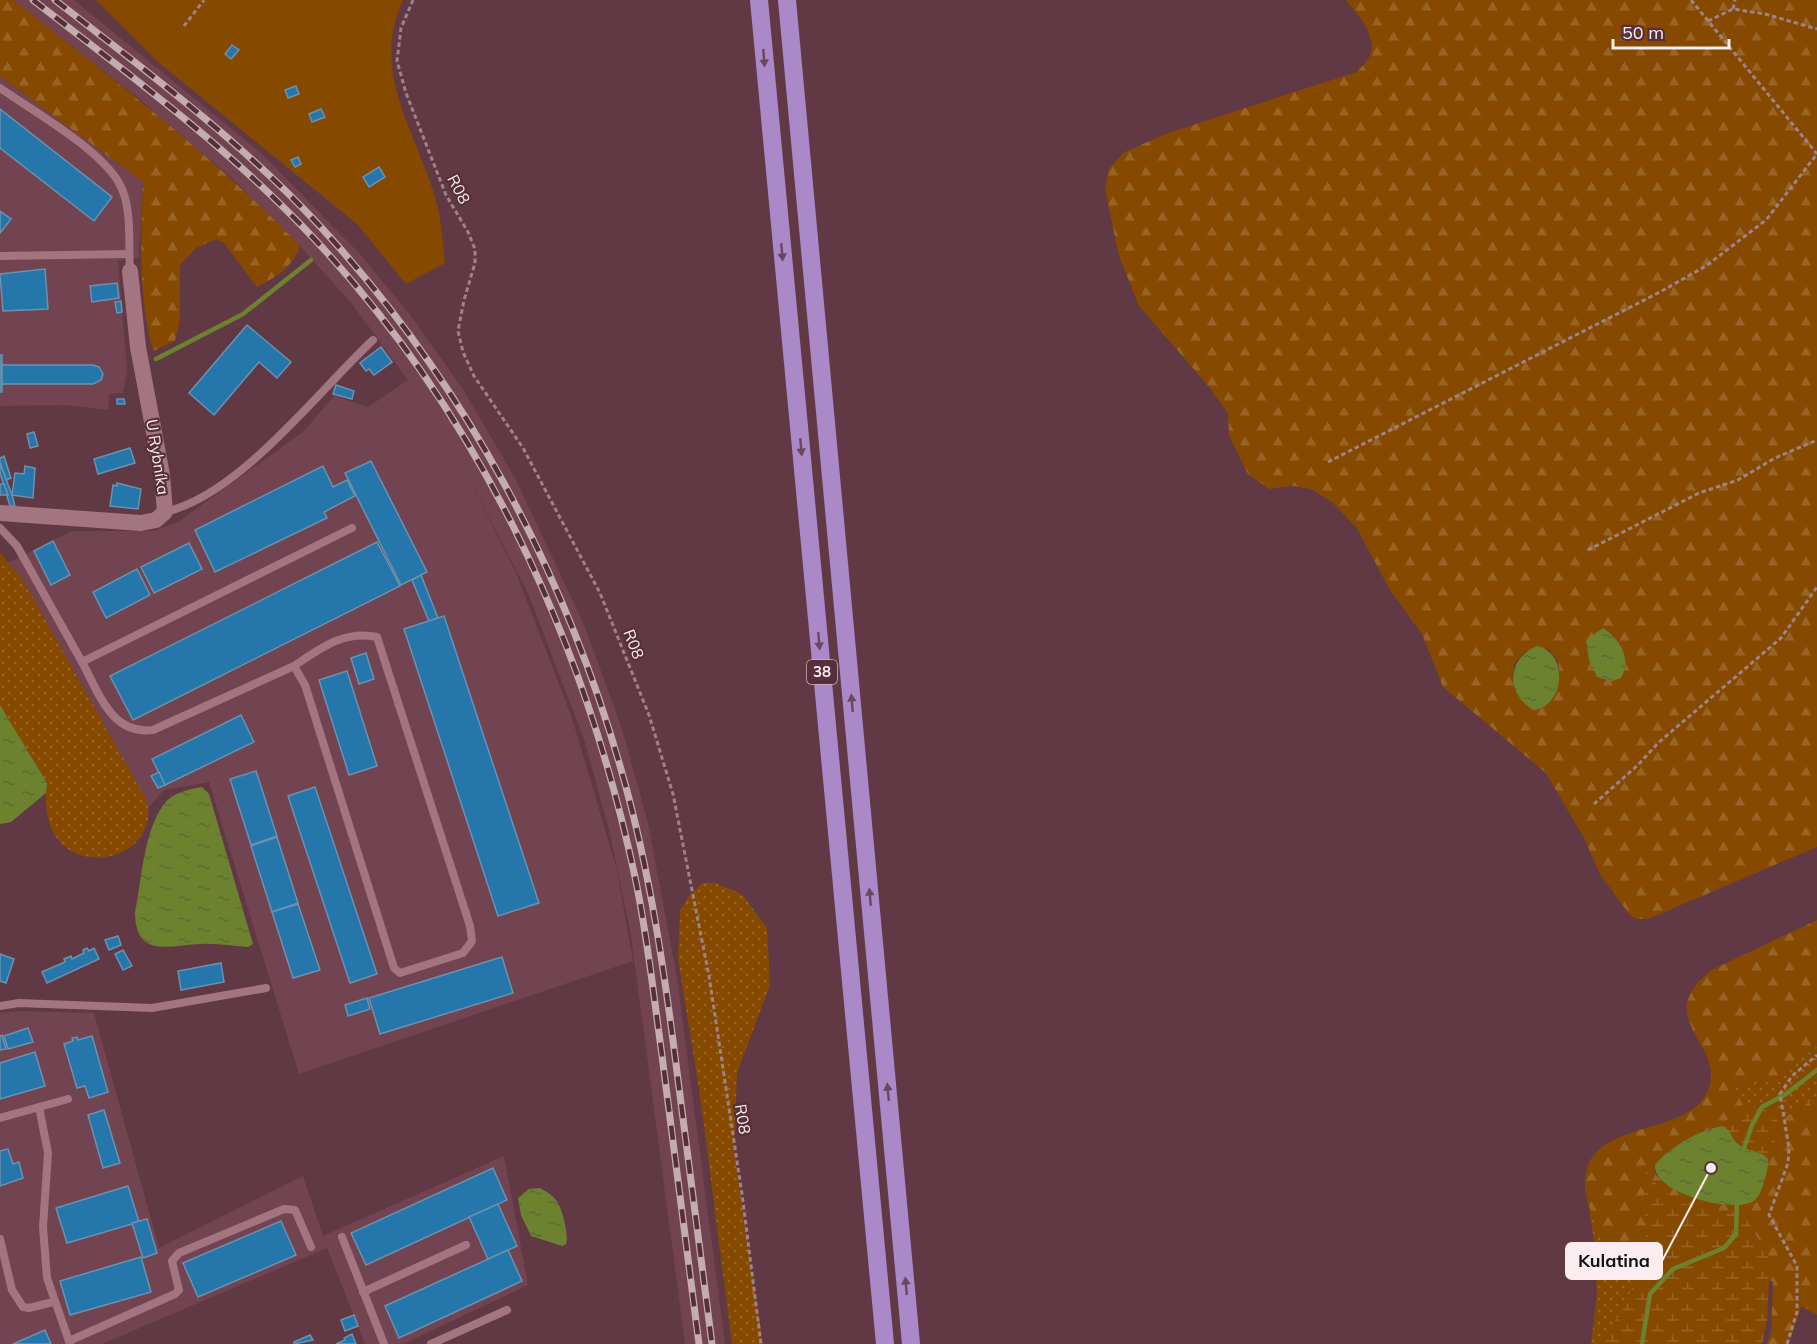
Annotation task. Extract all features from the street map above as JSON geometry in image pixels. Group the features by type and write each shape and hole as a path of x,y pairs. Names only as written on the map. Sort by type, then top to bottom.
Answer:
{"highway":[{"name":"38","path":"759,0 885,1344"},
{"name":"38","path":"787,0 911,1344"}],"street":[{"name":"U Rybníka","path":"0,513 141,523 156,520 165,512 162,475 138,347 130,262"}],"lane":[{"path":"0,87 96,156 119,183 126,203 130,262 0,256"},
{"path":"165,512 187,505 253,459 373,340"},
{"path":"0,528 17,546 111,716 124,727 141,732 153,730 294,666 344,636 362,634 377,637 470,926 472,941 463,953 400,973 394,969 304,685 294,666"},
{"path":"82,662 352,528"},
{"path":"0,1006 19,1003 152,1008 266,988"},
{"path":"0,1118 68,1099"},
{"path":"39,1107 48,1153 44,1252 53,1302 70,1343 175,1294 178,1290 178,1282 172,1261 179,1253 284,1209 295,1210 311,1246"},
{"path":"342,1237 384,1344"},
{"path":"0,1239 12,1290 23,1307 29,1308 53,1302"},
{"path":"363,1292 466,1245"},
{"path":"434,1343 507,1310"}],"path":[{"path":"184,26 204,0"},
{"name":"R08","path":"413,0 401,28 397,61 406,93 446,195 468,232 475,249 476,263 464,300 458,331 463,352 474,376 523,448 600,593 649,715 673,794 711,988 742,1194 760,1344"},
{"path":"1328,462 1660,292 1706,266 1766,220 1817,154 1691,0"},
{"path":"1733,9 1735,0"},
{"path":"1708,21 1733,9 1765,14 1817,29"},
{"path":"1588,550 1699,494 1738,480 1775,458 1817,440"},
{"path":"1594,804 1675,728 1781,638 1817,587"},
{"path":"1787,1344 1797,1312 1797,1266 1769,1215 1788,1163 1789,1148 1780,1094 1792,1076 1817,1055"}],"shaded area":[{"path":"13,0 74,0 261,153 359,253 411,316 464,391 516,480 585,627 622,729 648,823 677,978 725,1344 685,1344 631,935 610,834 585,742 528,593 463,466 515,570 572,718 617,870 633,961 299,1074 209,782 164,790 137,821 5,564 72,531 154,531 178,522 303,432 334,396 368,407 408,380 352,304 300,246 231,177 138,98"},
{"path":"0,76 143,182 139,257 118,261 127,370 123,393 109,394 108,410 66,405 0,406"},
{"path":"21,1011 94,1013 159,1248 303,1176 323,1236 504,1156 528,1285 403,1344 365,1344 327,1248 102,1344 0,1344 0,1013"}],"green space":[{"path":"0,0 13,0 161,118 232,180 300,246 288,266 257,287 224,243 216,239 196,248 180,265 180,319 175,341 153,351 143,288 141,246 143,182 0,76"},
{"path":"96,0 403,0 394,28 391,54 394,80 401,106 438,208 445,263 406,284 357,224 158,62"},
{"path":"1346,0 1817,0 1817,847 1648,919 1637,919 1630,915 1601,876 1584,838 1546,773 1443,687 1422,634 1390,590 1356,527 1332,502 1311,489 1292,486 1269,489 1248,474 1229,435 1228,413 1205,382 1139,306 1119,256 1105,189 1109,169 1123,153 1165,134 1357,72 1369,57 1372,45 1368,30","holes":["1549,649 1558,661 1560,675 1512,677 1515,663 1526,651"]},
{"path":"0,553 23,580 146,800 148,807 145,828 134,844 116,855 95,858 75,853 58,839 48,816 47,783 0,705"},
{"path":"702,883 716,883 743,895 767,928 770,985 737,1073 734,1150 763,1344 732,1344 701,1102 678,958 680,911 689,896"},
{"path":"1817,920 1817,1046 1772,1080 1733,1085 1745,1109 1767,1104 1786,1117 1817,1097 1817,1315 1801,1306 1789,1344 1767,1344 1771,1332 1773,1282 1752,1275 1625,1306 1636,1277 1629,1257 1614,1250 1601,1239 1586,1196 1585,1185 1589,1163 1601,1148 1619,1138 1682,1115 1698,1104 1709,1088 1711,1072 1707,1057 1688,1016 1687,1002 1695,987 1712,970","holes":["1723,1126 1744,1148 1680,1193 1657,1176 1654,1170 1685,1142 1713,1128"]},
{"path":"1817,1046 1817,1097 1786,1117 1767,1104 1745,1109 1733,1085 1772,1080"},
{"path":"1758,1109 1773,1114 1780,1128 1768,1159 1765,1155 1737,1144 1723,1126 1714,1127 1738,1114"},
{"path":"1646,1171 1655,1183 1676,1200 1701,1209 1743,1213 1770,1258 1767,1320 1762,1344 1600,1344 1625,1306 1636,1277 1648,1229 1643,1208"},
{"path":"1585,1186 1591,1206 1616,1254 1629,1257 1636,1277 1625,1306 1620,1344 1591,1344 1597,1295 1594,1240"}],"water":[{"path":"1603,628 1615,638 1625,657 1621,678 1612,681 1597,677 1589,660 1586,640"},
{"path":"1537,646 1548,651 1555,659 1559,669 1559,680 1551,700 1543,707 1533,710 1518,695 1513,676 1520,659"},
{"path":"0,705 47,783 46,793 11,822 0,824"},
{"path":"202,787 209,794 253,944 248,947 207,944 156,946 141,937 137,928 135,913 144,857 157,816 171,797 186,790"},
{"path":"1723,1126 1738,1144 1768,1159 1763,1185 1760,1193 1752,1202 1742,1205 1712,1203 1679,1192 1666,1184 1658,1175 1655,1165 1668,1152 1695,1135"},
{"path":"540,1188 554,1198 561,1209 567,1234 566,1244 562,1246 531,1236 521,1215 518,1198 529,1189"}],"building":[{"path":"232,45 239,50 231,59 225,54"},
{"path":"296,86 299,94 288,98 285,90"},
{"path":"0,109 112,197 94,221 0,148"},
{"path":"321,109 325,117 312,122 309,114"},
{"path":"298,157 301,164 295,167 291,160"},
{"path":"379,167 385,177 369,187 363,177"},
{"path":"0,211 11,219 0,233"},
{"path":"45,269 48,309 3,311 0,274"},
{"path":"117,283 119,298 92,302 90,286"},
{"path":"121,301 122,312 117,313 115,302"},
{"path":"247,325 291,362 277,378 259,362 214,415 189,393"},
{"path":"381,347 392,362 374,375 369,369 366,371 360,363"},
{"path":"0,355 2,355 2,392 0,392"},
{"path":"2,365 93,365 99,367 103,374 101,380 93,384 2,384"},
{"path":"336,385 354,391 352,399 333,394"},
{"path":"117,399 124,399 125,404 117,404"},
{"path":"34,432 38,446 30,448 27,434"},
{"path":"130,448 135,463 98,474 94,459"},
{"path":"4,456 11,478 6,480 0,463 0,458"},
{"path":"371,461 427,572 401,585 345,473"},
{"path":"0,463 15,506 10,506 0,473"},
{"path":"25,466 35,468 33,498 12,495 15,473 24,474"},
{"path":"323,466 333,487 347,480 355,496 324,512 327,518 215,572 195,530"},
{"path":"117,483 141,489 138,509 110,506 113,485 117,486"},
{"path":"0,484 4,484 8,495 0,495"},
{"path":"53,541 70,575 51,585 34,551"},
{"path":"377,542 400,586 133,720 110,676"},
{"path":"189,543 202,569 154,593 141,567"},
{"path":"137,569 150,595 106,618 93,592"},
{"path":"421,575 438,618 429,621 412,580"},
{"path":"444,616 539,903 498,916 404,629"},
{"path":"366,653 374,679 359,684 351,658"},
{"path":"347,671 377,766 349,775 319,680"},
{"path":"241,715 254,742 165,785 152,759"},
{"path":"256,771 277,836 251,845 230,779"},
{"path":"159,772 165,785 158,788 151,776"},
{"path":"315,787 377,974 350,983 288,796"},
{"path":"277,837 298,903 272,912 251,846"},
{"path":"298,904 320,970 293,978 272,912"},
{"path":"118,936 121,945 109,950 105,940"},
{"path":"87,948 89,951 94,948 99,959 47,983 42,972 65,962 64,959 71,956 72,959 84,953 83,950"},
{"path":"123,950 132,966 123,970 115,954"},
{"path":"0,954 14,959 6,983 0,981"},
{"path":"502,957 513,993 380,1034 369,998"},
{"path":"221,963 224,982 181,990 178,971"},
{"path":"367,998 370,1009 348,1016 345,1005"},
{"path":"28,1028 33,1042 8,1049 4,1036"},
{"path":"2,1035 6,1049 0,1050 0,1036"},
{"path":"92,1036 108,1092 89,1098 85,1086 77,1088 64,1044 73,1041 72,1038 77,1037 78,1040"},
{"path":"35,1052 45,1086 0,1099 0,1063"},
{"path":"104,1110 120,1163 103,1168 88,1115"},
{"path":"8,1149 13,1164 19,1162 23,1178 0,1186 0,1151"},
{"path":"493,1168 507,1200 366,1265 351,1233"},
{"path":"128,1186 139,1222 67,1243 56,1208"},
{"path":"498,1204 517,1246 488,1259 469,1217"},
{"path":"147,1219 157,1253 143,1258 132,1223"},
{"path":"281,1221 296,1255 198,1297 183,1263"},
{"path":"508,1250 522,1281 399,1338 385,1306"},
{"path":"141,1257 151,1292 70,1315 60,1281"},
{"path":"354,1315 358,1326 345,1331 341,1320"},
{"path":"45,1330 51,1344 13,1344"},
{"path":"352,1334 356,1344 336,1344 345,1340 344,1338"},
{"path":"310,1335 313,1340 294,1344 294,1342"}],"waterway":[{"path":"156,359 243,314 311,260"},
{"path":"1742,1154 1752,1125 1762,1107 1786,1094 1817,1070"},
{"path":"1642,1344 1650,1294 1673,1269 1724,1248 1736,1234 1737,1201"}],"railway":[{"path":"33,0 206,137 303,227 365,296 420,370 470,448 514,529 553,613 586,699 613,787 635,877 649,962 699,1344"},
{"path":"55,0 157,79 223,134 287,192 317,223 370,284 419,347 463,414 504,483 540,555 573,628 600,703 624,780 641,850 666,993 712,1344"}],"place":[{"name":"Kulatina","path":"1711,1168"}]}
